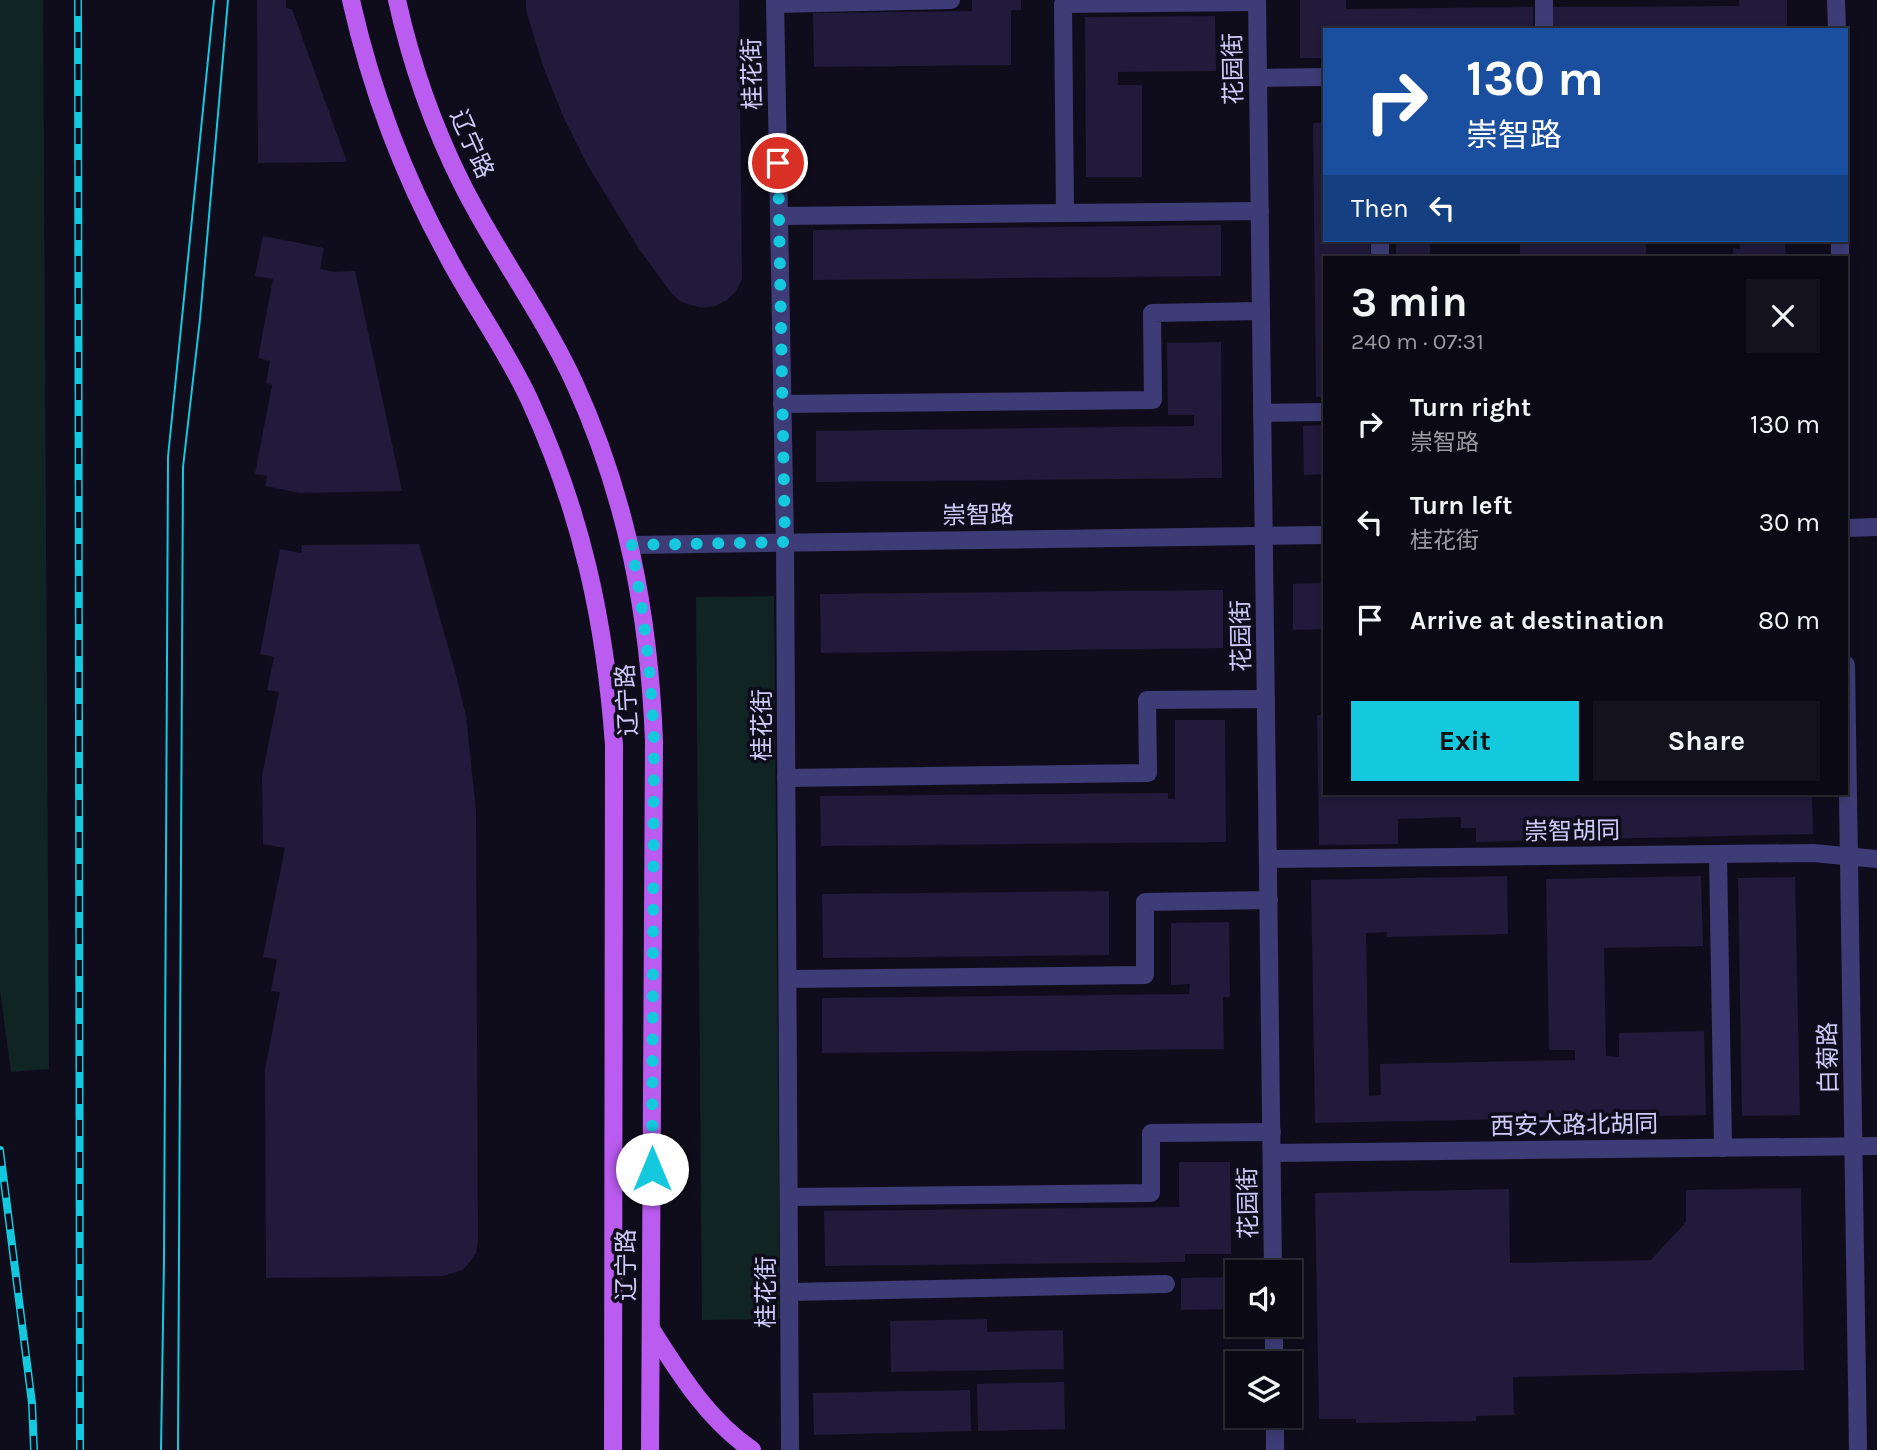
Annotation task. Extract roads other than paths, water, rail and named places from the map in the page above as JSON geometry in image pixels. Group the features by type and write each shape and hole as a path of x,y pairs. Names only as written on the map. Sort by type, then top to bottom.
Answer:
{"main road":[{"name":"辽宁路","path":"351,0 377,95 420,204 447,256 505,352 551,448 587,559 600,620 614,745 612,1450"},
{"name":"辽宁路","path":"397,0 419,80 462,185 548,331 573,381 615,485 631,545 644,611 654,741 650,1450"},
{"path":"651,1329 676,1369 710,1414 732,1436 752,1450"}],"street":[{"path":"775,2 951,0"},
{"path":"1544,0 1544,28"},
{"path":"1836,0 1837,28"},
{"path":"1065,213 1063,4 1257,1"},
{"name":"花园街","path":"1257,1 1273,1260"},
{"name":"桂花街","path":"775,2 785,542 790,1450"},
{"path":"1258,78 1323,77"},
{"path":"779,216 1260,211"},
{"path":"782,404 1153,400 1152,313 1261,311"},
{"path":"1262,413 1323,412"},
{"path":"1848,528 1877,527"},
{"name":"崇智路","path":"631,545 1323,535"},
{"path":"786,778 1148,773 1147,700 1266,699"},
{"name":"白菊路","path":"1848,793 1858,1450"},
{"name":"崇智胡同","path":"1268,859 1813,853 1877,859"},
{"path":"1718,854 1723,1148"},
{"path":"788,979 1145,975 1145,901 1269,900"},
{"path":"789,1197 1151,1193 1151,1133 1272,1132"},
{"name":"西安大路北胡同","path":"1272,1153 1877,1146"},
{"path":"790,1292 1166,1284"},
{"path":"1275,1428 1275,1450"}],"tram line":[{"path":"161,1450 168,457 214,0"},
{"path":"178,1450 183,467 200,319 228,0"}],"railway":[{"path":"78,0 80,1450"},
{"path":"0,1150 32,1403 34,1450"}]}
